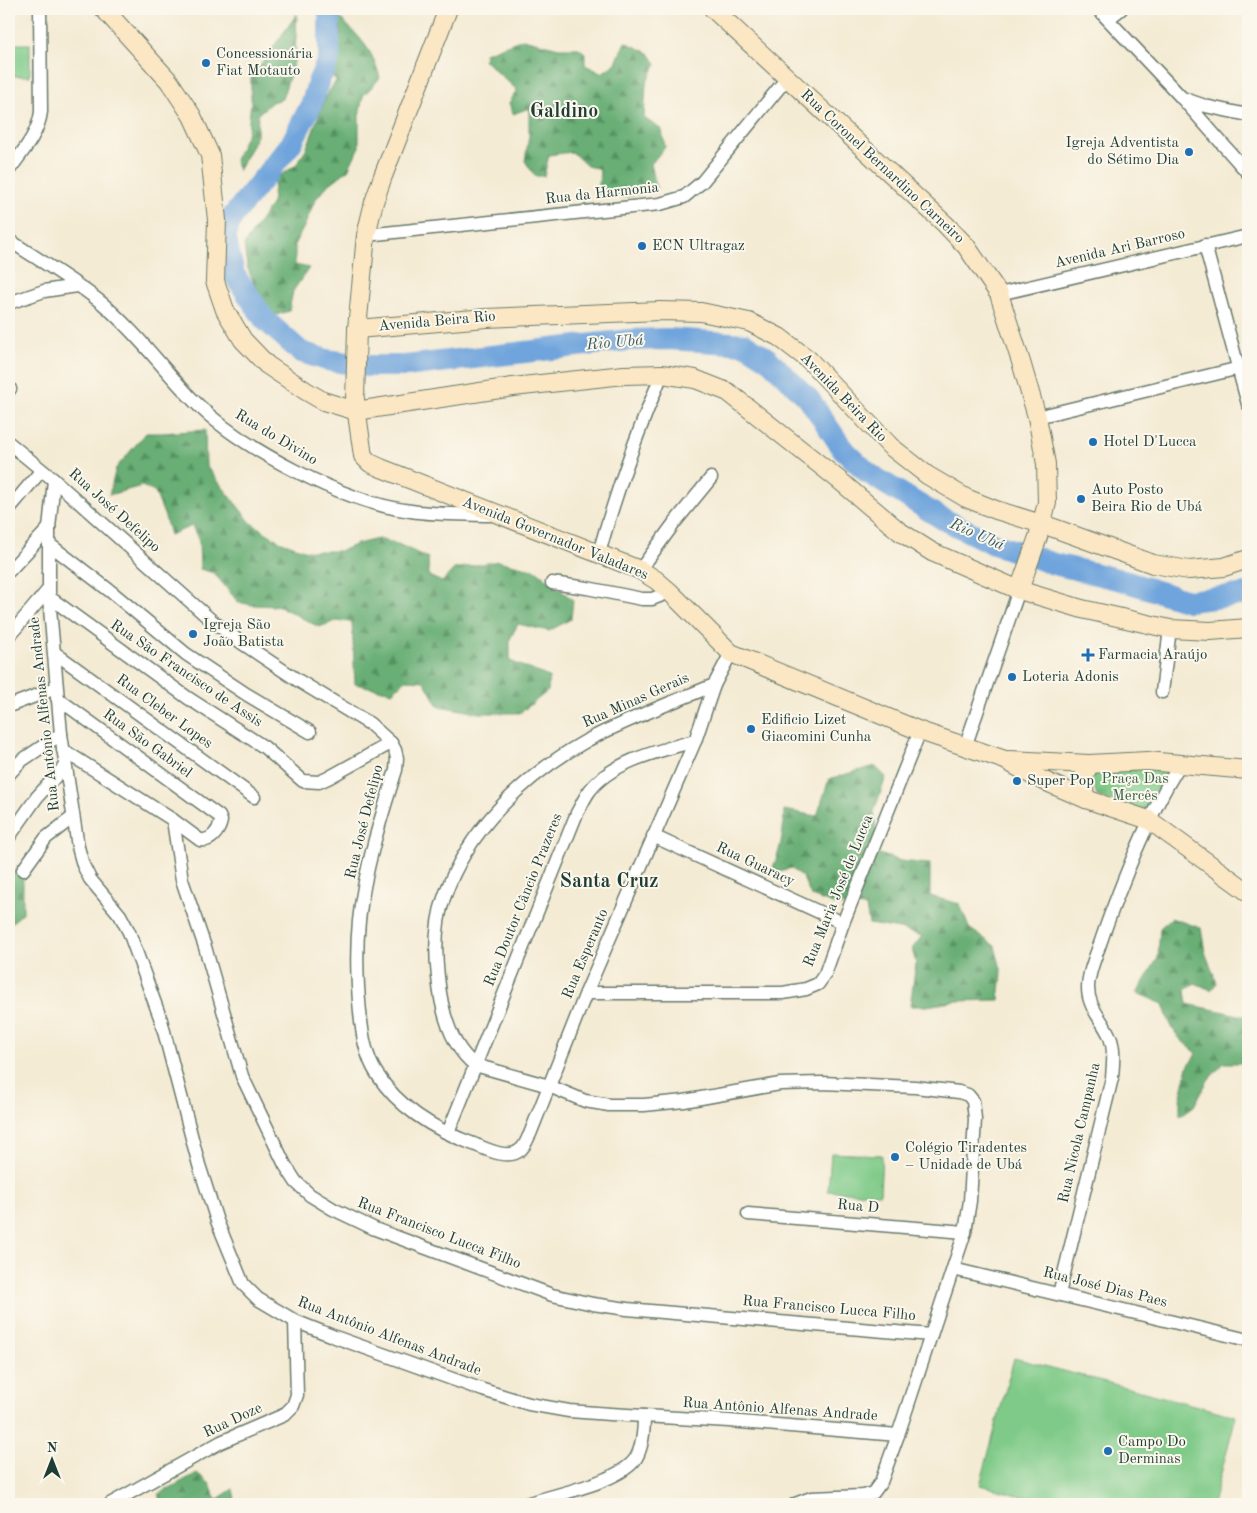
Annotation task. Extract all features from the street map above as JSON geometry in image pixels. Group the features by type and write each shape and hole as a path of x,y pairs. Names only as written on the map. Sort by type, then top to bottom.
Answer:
{"main road":[{"path":"104,9 169,81 192,116 210,155 217,228 215,281 225,310 243,340 267,365 323,401 355,405 624,375 662,374 695,379 728,392 839,480 898,531 932,552 1022,583 1082,609 1170,629 1210,632 1248,628"},
{"path":"355,405 357,336 366,234 383,176 448,9"},
{"name":"Rua Coronel Bernardino Carneiro","path":"714,9 945,224 966,246 999,294 1037,417 1046,464 1047,503 1040,532 1022,583"},
{"name":"Avenida Beira Rio","path":"357,336 486,318 660,310 700,312 749,322 779,337 809,360 890,446 927,476 966,498 996,510 1040,532 1153,564 1189,570 1224,567 1248,560"},
{"name":"Avenida Governador Valadares","path":"355,405 361,436 361,451 365,459 381,468 640,570 670,592 731,653 920,731 1005,760"},
{"path":"1005,760 1089,764 1147,761 1248,770"},
{"path":"1005,760 1035,777 1086,799 1149,820 1248,892"},
{"path":"1086,799 1082,782 1089,764"}],"street":[{"path":"9,170 40,124 42,112 40,9"},
{"path":"1098,9 1182,98 1248,174"},
{"path":"1108,19 1121,9"},
{"name":"Rua da Harmonia","path":"366,234 674,201 684,197 702,182 787,78"},
{"path":"1182,98 1206,106 1248,115"},
{"name":"Avenida Ari Barroso","path":"999,294 1248,236"},
{"name":"Rua do Divino","path":"9,240 103,304 195,402 235,436 271,457 314,480 364,500 410,511 501,516"},
{"path":"1205,245 1243,367 1248,404"},
{"path":"9,303 44,291 77,286"},
{"path":"1037,417 1243,367"},
{"path":"599,553 624,470 662,374"},
{"name":"Rua José Defelipo","path":"9,443 54,480 211,620 274,664 370,724 391,743 397,758 396,770 366,876 359,921 358,977 361,1022 366,1048 375,1072 389,1091 409,1111 472,1144 505,1154 514,1154 520,1150"},
{"path":"9,509 42,471"},
{"path":"640,570 710,478"},
{"name":"Rua Antônio Alfenas Andrade","path":"54,480 49,528 48,593 55,653 56,693 78,847 83,865 90,879 120,915 143,970 161,1020 199,1165 216,1221 243,1284 258,1299 295,1321 475,1387 529,1404 568,1411 729,1421 898,1435"},
{"path":"9,571 49,528"},
{"path":"49,544 114,594 186,654 246,694 310,732"},
{"path":"552,583 642,599 652,599 670,592"},
{"path":"966,747 1022,583"},
{"path":"9,636 48,593"},
{"name":"Rua São Francisco de Assis","path":"48,593 180,692 264,747 303,781 319,782 391,743"},
{"path":"1162,692 1170,629"},
{"name":"Rua Cleber Lopes","path":"55,653 254,797"},
{"name":"Rua Minas Gerais","path":"475,1065 466,1058 455,1042 445,1016 439,993 436,962 436,934 443,898 461,860 491,817 513,794 544,769 585,742 636,716 714,685 731,653"},
{"name":"Rua Esperanto","path":"520,1150 530,1134 586,993 695,742 714,685"},
{"path":"9,706 56,693"},
{"name":"Rua São Gabriel","path":"56,693 219,816 221,821 220,826 211,838 204,841 194,838 173,820"},
{"name":"Rua Maria José de Lucca","path":"586,993 775,993 806,989 818,984 825,974 843,923 920,731"},
{"path":"9,774 21,761 61,734"},
{"name":"Rua Doutor Câncio Prazeres","path":"448,1133 577,813 589,792 605,776 626,764 647,755 695,742"},
{"path":"63,750 173,820"},
{"name":"Rua Nicola Campanha","path":"1059,1294 1112,1078 1114,1055 1110,1037 1096,1015 1090,999 1088,988 1091,972 1120,890 1149,820 1169,780 1181,763"},
{"path":"9,837 36,797 65,766"},
{"path":"23,870 46,838 73,817"},
{"name":"Rua Francisco Lucca Filho","path":"173,820 182,880 205,947 242,1076 286,1165 296,1182 310,1195 375,1230 552,1295 627,1309 931,1334"},
{"name":"Rua Guaracy","path":"653,836 843,923"},
{"path":"475,1065 549,1086 585,1102 608,1106 684,1101 780,1084 806,1083 915,1087 959,1092 968,1095 973,1101 975,1119 970,1201 965,1232 881,1482 873,1493 864,1496 795,1504"},
{"name":"Rua D","path":"748,1214 965,1232"},
{"name":"Rua José Dias Paes","path":"953,1269 1248,1340"},
{"name":"Rua Doze","path":"110,1504 221,1442 284,1414 294,1406 297,1395 295,1321"},
{"path":"526,1504 599,1482 626,1469 636,1458 641,1443 644,1416"}],"green space":[{"path":"337,9 342,9 340,18 360,38 370,52 380,78 363,96 359,116 359,147 348,170 326,187 315,200 295,243 295,265 309,268 293,291 289,311 273,316 255,287 247,266 244,245 272,203 275,179 296,165 306,150 326,96 336,81 331,74 341,32"},
{"path":"297,14 295,59 282,99 272,102 258,114 257,136 238,171 235,160 248,131 251,78"},
{"path":"523,39 559,48 579,48 585,53 585,65 602,73 616,63 625,42 649,53 656,64 646,84 644,118 662,130 665,147 651,164 657,190 623,197 598,197 600,169 587,166 572,152 549,155 544,176 535,176 525,161 529,136 529,108 513,114 509,103 517,90 484,60 485,53"},
{"path":"9,44 30,44 30,76 9,76"},
{"path":"205,430 206,466 251,523 279,541 307,551 341,551 357,544 378,539 398,544 428,558 429,576 442,582 454,569 498,561 536,570 573,600 571,619 549,631 518,624 510,639 510,661 549,677 548,691 520,713 479,713 438,706 424,681 406,680 392,692 355,684 352,622 336,621 319,627 279,606 252,605 238,602 214,573 200,569 199,541 192,526 170,535 155,492 142,486 109,495 116,468 146,433"},
{"name":"Praça Das Mercês","path":"1172,765 1149,816 1097,796 1093,782 1093,771"},
{"path":"875,766 886,777 874,811 879,854 901,861 930,864 930,896 960,904 969,928 995,946 1002,973 999,1000 957,1001 927,1006 910,1006 916,963 912,949 922,936 900,929 869,924 866,907 836,905 811,896 803,878 791,868 770,875 781,843 784,810 817,816 829,779"},
{"path":"23,870 23,913 9,925 9,871"},
{"path":"1171,918 1201,928 1205,952 1217,983 1211,990 1195,983 1185,990 1187,1004 1248,1017 1248,1057 1244,1063 1224,1063 1208,1080 1194,1106 1180,1116 1180,1100 1188,1066 1197,1053 1183,1042 1175,1032 1163,1004 1137,993 1158,958 1160,928"},
{"path":"831,1153 882,1155 880,1194 828,1191"},
{"name":"Campo Do Derminas","path":"1014,1358 1236,1416 1213,1504 1051,1504 980,1485"},
{"path":"197,1473 210,1484 216,1500 233,1489 236,1504 159,1504 159,1494"}],"waterway":[{"name":"Rio Ubá","path":"329,9 329,59 319,80 311,105 291,144 232,217 225,236 234,274 264,319 301,352 327,360 367,366 405,366 629,340 668,339 745,344 768,359 809,399 843,449 868,473 941,518 994,544 1054,564 1121,580 1188,601 1248,594"}],"place":[{"name":"Concessionária Fiat Motauto","path":"206,63"},
{"name":"Igreja Adventista do Sétimo Dia","path":"1189,152"},
{"name":"ECN Ultragaz","path":"642,246"},
{"name":"Hotel D'Lucca","path":"1093,442"},
{"name":"Auto Posto Beira Rio de Ubá","path":"1081,499"},
{"name":"Igreja São João Batista","path":"193,634"},
{"name":"Farmacia Araújo","path":"1088,655"},
{"name":"Loteria Adonis","path":"1012,677"},
{"name":"Edificio Lizet Giacomini Cunha","path":"751,729"},
{"name":"Super Pop","path":"1017,781"},
{"name":"Colégio Tiradentes – Unidade de Ubá","path":"895,1157"},
{"name":"Campo Do Derminas","path":"1108,1451"}],"district":[{"name":"Galdino","path":"564,112"},
{"name":"Santa Cruz","path":"609,882"}]}
